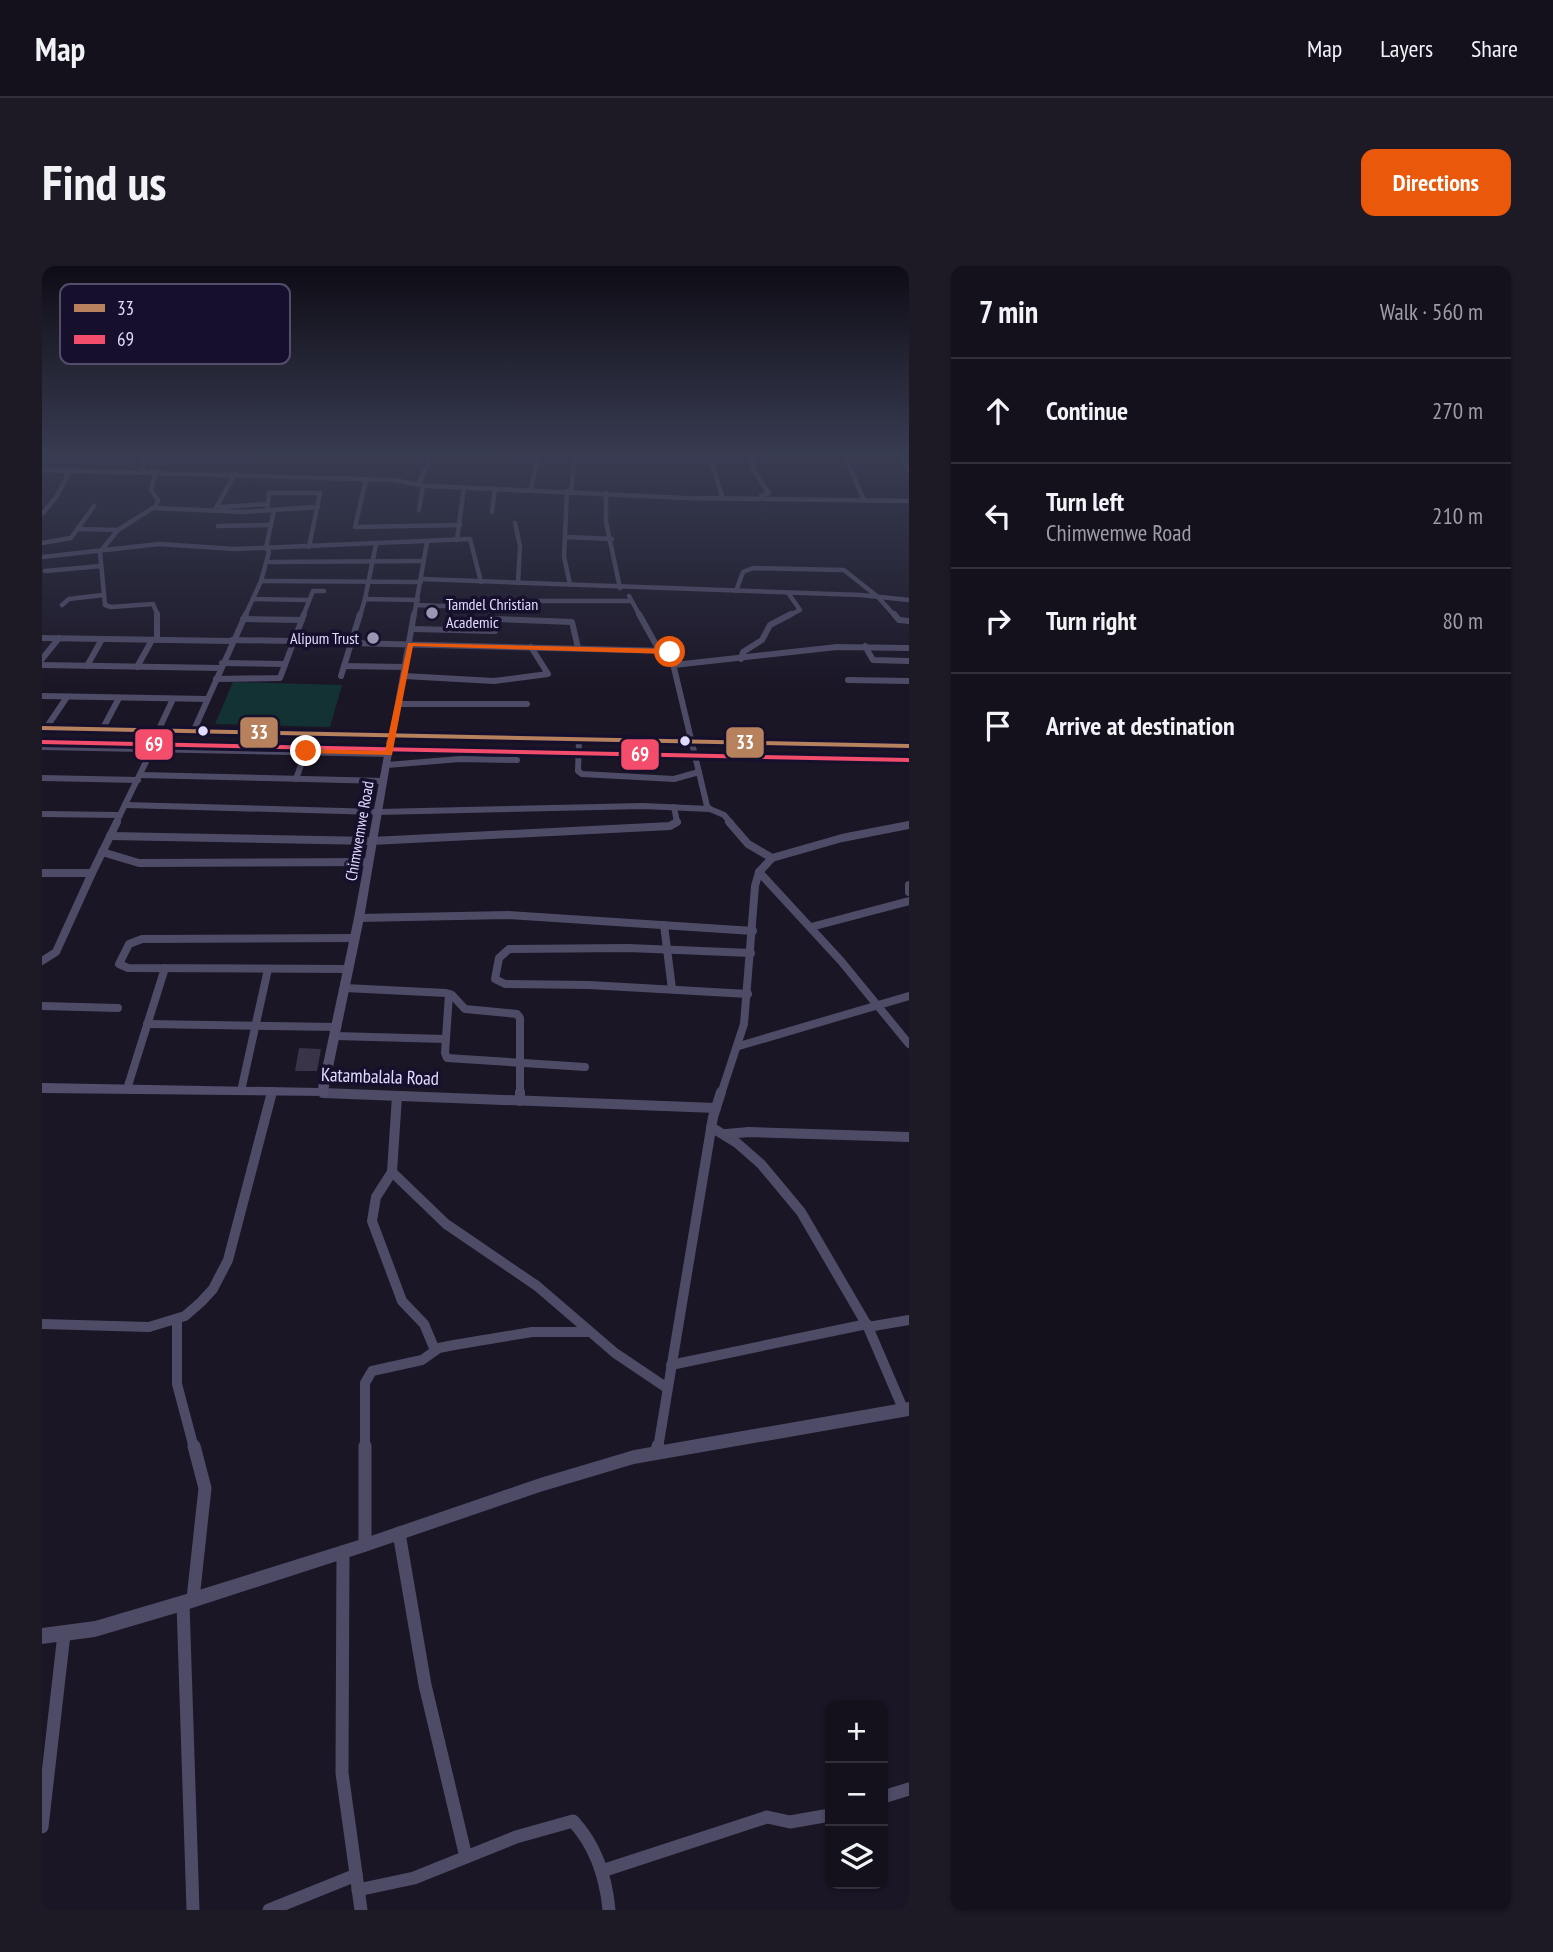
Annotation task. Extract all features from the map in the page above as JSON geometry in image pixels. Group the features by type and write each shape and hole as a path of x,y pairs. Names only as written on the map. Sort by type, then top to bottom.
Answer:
{"main road":[{"path":"44,728 392,737"},
{"name":"Chimwemwe Road","path":"323,1093 392,737"},
{"name":"Katambalala Road","path":"42,1088 323,1093"}],"street":[{"path":"42,542 69,540 75,534"},
{"path":"115,534 100,552 105,605 153,604 159,618 155,640 137,667"},
{"path":"193,732 232,640 261,581 269,552 266,548 269,534"},
{"path":"309,547 310,534"},
{"path":"457,540 458,534"},
{"path":"517,534 520,546 519,583"},
{"path":"566,534 564,561 569,585"},
{"path":"611,534 623,588 659,650"},
{"path":"566,537 612,538"},
{"path":"42,558 159,544 219,549 457,540 472,541 481,582"},
{"name":"Chimwemwe Road","path":"392,737 427,542"},
{"path":"341,676 349,643 365,599 376,544"},
{"path":"267,562 424,562"},
{"path":"45,571 101,566"},
{"path":"736,592 743,572 752,568 842,570 878,597 898,619 909,621"},
{"path":"261,581 519,583 909,600"},
{"path":"216,679 277,680 281,677 309,600 314,591 324,591"},
{"path":"741,659 743,652 762,640 770,625 800,610 789,594"},
{"path":"62,605 69,599 103,595"},
{"path":"253,599 309,600"},
{"path":"365,599 492,606 527,605 534,601 631,601"},
{"path":"492,606 496,646"},
{"path":"243,619 302,620"},
{"path":"494,619 572,622 578,648"},
{"path":"413,629 495,631"},
{"path":"42,638 292,641"},
{"path":"42,659 59,638"},
{"path":"87,666 102,639"},
{"path":"349,643 670,652 707,806 710,809"},
{"path":"864,646 873,660 909,661"},
{"path":"404,676 524,681 548,674 531,647"},
{"path":"674,665 828,647 909,648"},
{"path":"885,648 900,681"},
{"path":"42,665 137,667 285,664"},
{"path":"344,666 405,667"},
{"path":"848,680 909,681"},
{"path":"42,696 207,699"},
{"path":"44,728 67,697"},
{"path":"102,730 119,698"},
{"path":"42,961 56,953 173,699"},
{"path":"398,704 527,704"},
{"path":"392,737 909,746"},
{"path":"579,741 578,771 582,774 674,779 699,772"},
{"path":"42,747 306,751 388,759 517,760"},
{"path":"296,779 306,751"},
{"path":"42,778 384,781"},
{"path":"125,804 378,812 674,807 710,809 724,815 748,844 772,858"},
{"path":"110,836 373,841 581,828 670,826 677,822 674,807"},
{"path":"42,822 44,814 120,815"},
{"path":"657,1452 711,1127 739,1046 748,994 755,886 759,872 772,858 842,838 909,825"},
{"path":"102,852 139,863 369,862"},
{"path":"759,872 811,927 909,1044"},
{"path":"42,873 92,873"},
{"path":"909,885 909,892"},
{"path":"811,927 909,901"},
{"path":"359,918 508,915 752,931"},
{"path":"664,925 672,989"},
{"path":"349,969 128,968 119,964 129,944 142,939 355,938"},
{"path":"748,994 505,984 495,979 499,958 509,949 751,953"},
{"path":"127,1089 165,968"},
{"path":"241,1091 268,969"},
{"path":"345,988 449,994 465,1009 519,1016 520,1101"},
{"path":"449,994 445,1053 447,1058 585,1067"},
{"path":"739,1046 909,996"},
{"path":"42,1006 118,1007"},
{"path":"147,1024 256,1025 446,1039"},
{"path":"42,1324 149,1326 177,1319 201,1302 213,1289 228,1259 272,1092"},
{"name":"Katambalala Road","path":"323,1093 716,1108"},
{"path":"397,1096 393,1172 376,1197 372,1221 402,1301 424,1324 435,1350"},
{"path":"42,1636 94,1629 188,1601 365,1545 540,1485 657,1452 907,1410 867,1325 790,1195 747,1149 711,1127"},
{"path":"726,1134 749,1132 909,1137"},
{"path":"393,1172 446,1224 537,1286 589,1332 667,1388"},
{"path":"177,1319 177,1384 205,1488 188,1601 193,1910"},
{"path":"671,1365 867,1325 909,1320"},
{"path":"365,1545 367,1376 378,1368 428,1357 435,1350 532,1332 589,1332"},
{"path":"399,1533 425,1685 466,1857"},
{"path":"343,1552 342,1773 361,1910"},
{"path":"42,1827 64,1634"},
{"path":"888,1795 909,1788"},
{"path":"602,1871 768,1818 790,1822 825,1816"},
{"path":"269,1910 357,1882 414,1878 516,1837 573,1821 579,1827 602,1871 609,1910"}],"green space":[{"path":"233,682 342,685 330,727 215,724"}],"building":[{"path":"299,1048 321,1049 317,1071 295,1071"}],"transit line":[{"name":"33","path":"42,728 909,746"},
{"name":"69","path":"42,742 909,760"}],"place":[{"name":"Tamdel Christian Academic","path":"432,613"},
{"name":"Alipum Trust","path":"373,638"}],"route":[{"path":"306,751 389,754 410,644 670,652"}]}
